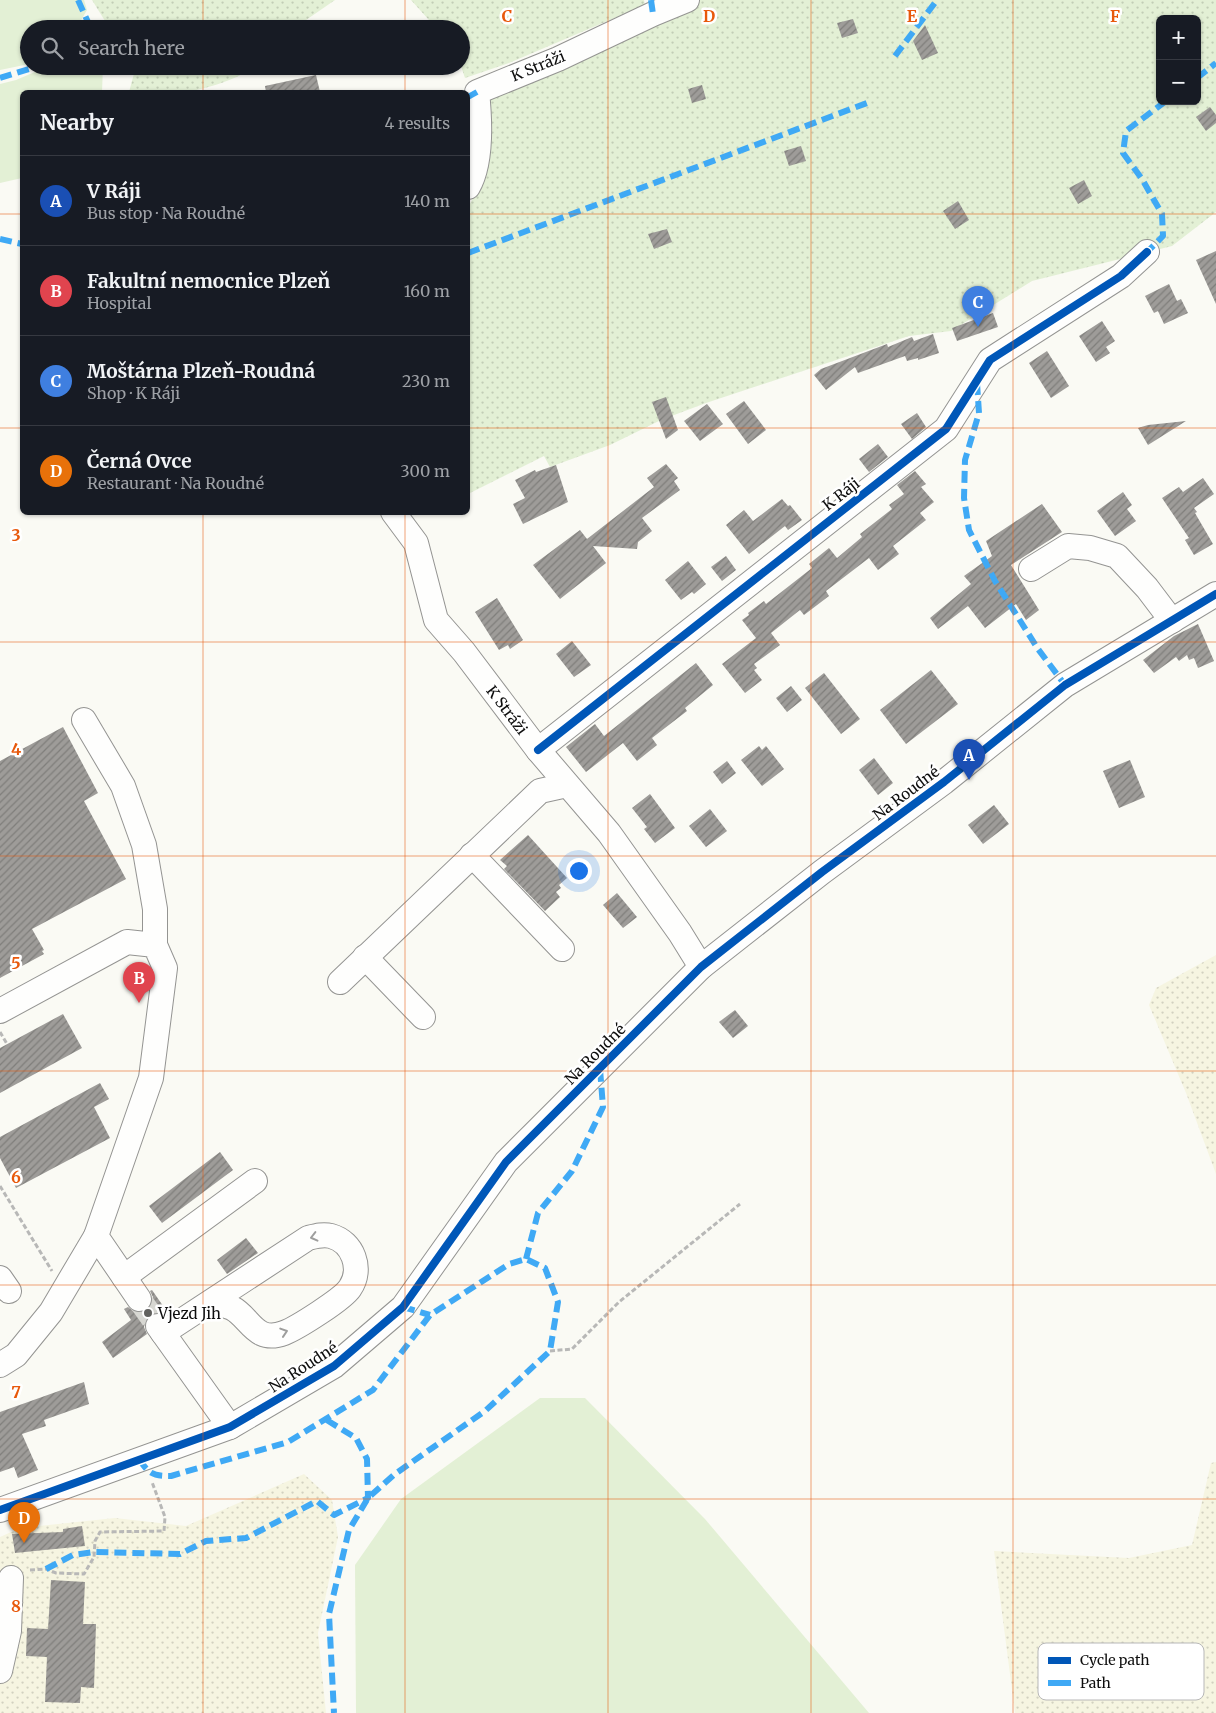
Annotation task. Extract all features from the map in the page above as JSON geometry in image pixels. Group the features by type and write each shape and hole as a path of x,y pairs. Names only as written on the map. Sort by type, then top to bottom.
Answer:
{"street":[{"name":"K Stráži","path":"470,184 474,177 480,124 477,92 558,59 687,0"},
{"name":"K Ráji","path":"538,750 946,429 990,360 1121,276 1147,252"},
{"name":"K Stráži","path":"395,515 416,543 436,620 464,652 538,750 609,833 680,933 700,967"},
{"path":"1031,569 1068,546 1090,548 1117,556 1147,588 1172,621"},
{"name":"Na Roudné","path":"0,1510 230,1427 334,1366 403,1306 506,1162 700,967 822,872 944,782 1065,685 1216,594"},
{"path":"0,1365 16,1355 51,1312 96,1236 151,1078 165,968 155,944 155,908 144,845 122,786 84,720"},
{"path":"340,982 540,791 567,785"},
{"path":"472,855 562,949"},
{"path":"0,1011 127,942 155,944"},
{"path":"365,957 423,1016"},
{"path":"124,1277 256,1181"},
{"path":"202,1307 213,1304 223,1305 234,1309 250,1326 259,1332 270,1335 282,1334 341,1297 350,1289 355,1279 354,1256 348,1246 339,1239 329,1235 318,1235 308,1238 202,1307 160,1329 230,1427"},
{"path":"96,1236 139,1299"},
{"path":"242,1317 239,1306 240,1294 243,1284 250,1276"},
{"path":"0,1671 19,1574"}],"path":[{"path":"0,1032 7,1044"},
{"path":"0,1186 64,1291"},
{"path":"550,1351 572,1349 619,1302 740,1204"},
{"path":"19,1574 46,1569 56,1574 84,1574 94,1557 95,1541 100,1532 164,1531 165,1517 152,1482"}],"green space":[{"path":"0,0 84,0 87,10 81,20 20,20 20,66 0,70"},
{"path":"92,0 335,0 306,20 104,20"},
{"path":"411,0 644,0 645,5 509,63 465,78 464,75 470,75 470,20 429,20"},
{"path":"700,0 1216,0 1216,212 1172,246 1032,281 951,331 909,336 706,403 661,420 610,445 550,467 544,456 470,493 470,204 485,178 487,106 492,93 673,10"},
{"path":"28,75 103,75 102,90 20,90 20,178 0,183 0,84"},
{"path":"134,75 241,75 195,90 130,90"},
{"path":"1216,955 1216,1174 1186,1093 1149,1005 1156,988"},
{"path":"540,1398 585,1398 705,1519 869,1713 356,1713 355,1565 401,1499"},
{"path":"1216,1462 1216,1713 1015,1713 994,1551 1129,1558 1192,1545 1211,1463"},
{"path":"304,1474 332,1500 338,1537 318,1633 326,1713 0,1713 0,1537 20,1528 115,1518 186,1526"}],"building":[{"path":"853,19 858,33 842,38 837,23"},
{"path":"925,25 938,53 922,60 913,41"},
{"path":"316,75 320,90 266,90 265,86"},
{"path":"702,85 706,99 692,103 688,89"},
{"path":"1210,107 1216,115 1216,123 1206,131 1196,117"},
{"path":"801,146 806,161 789,166 784,151"},
{"path":"1084,180 1092,196 1078,204 1069,188"},
{"path":"958,201 969,220 955,229 943,211"},
{"path":"667,229 672,242 654,249 648,234"},
{"path":"1216,251 1216,304 1196,260"},
{"path":"1169,284 1177,301 1181,299 1188,313 1164,324 1158,311 1154,313 1145,296"},
{"path":"993,313 998,327 957,341 952,328"},
{"path":"1102,321 1115,341 1106,347 1110,353 1096,362 1079,336"},
{"path":"933,334 939,353 918,360 918,358 907,361 905,356 858,373 855,367 826,390 814,375 821,369 887,344 888,347 912,337 914,341"},
{"path":"1047,351 1069,386 1051,398 1029,363"},
{"path":"666,397 678,430 666,439 652,402"},
{"path":"744,401 766,430 748,444 726,414"},
{"path":"707,404 723,424 700,441 684,421"},
{"path":"917,413 926,427 912,439 901,424"},
{"path":"1186,421 1148,445 1138,428 1148,425"},
{"path":"878,444 888,457 869,472 859,459"},
{"path":"666,464 678,478 674,481 680,490 642,518 652,531 638,542 637,549 593,546 606,563 560,599 533,565 580,530 587,539 654,487 647,478"},
{"path":"556,465 568,502 523,524 513,504 525,498 515,480 535,470 536,472"},
{"path":"915,471 926,484 921,487 934,502 920,513 926,520 893,546 899,554 878,570 869,558 826,591 829,596 804,615 800,610 771,633 780,645 754,664 757,668 754,670 762,680 745,693 722,664 756,638 742,620 764,601 766,604 812,568 809,564 829,548 837,558 862,537 860,534 892,509 889,505 904,494 897,485"},
{"path":"1203,478 1214,494 1194,508 1213,544 1194,555 1185,540 1189,538 1162,498 1179,487 1183,492"},
{"path":"1123,492 1132,505 1127,509 1136,521 1115,536 1097,511"},
{"path":"782,499 788,506 790,505 802,520 788,530 785,526 749,554 726,525 744,510 753,521"},
{"path":"1042,504 1062,532 1011,565 1039,610 1026,620 1016,604 985,628 968,606 938,629 930,618 971,584 964,576 992,556 986,541"},
{"path":"726,556 736,570 722,581 711,567"},
{"path":"688,561 706,584 694,594 692,592 681,600 665,580"},
{"path":"497,598 523,640 510,649 508,645 499,650 475,612"},
{"path":"1198,624 1214,661 1198,668 1194,658 1189,660 1187,655 1179,661 1176,657 1154,673 1143,660 1174,636"},
{"path":"572,641 591,665 574,677 556,654"},
{"path":"696,663 713,685 685,708 687,711 652,738 657,745 637,761 623,743 586,772 566,747 595,724 604,736"},
{"path":"931,670 958,704 906,744 880,710"},
{"path":"824,673 860,719 841,734 805,688"},
{"path":"791,686 802,700 787,712 776,698"},
{"path":"63,727 98,793 84,801 126,879 32,929 44,950 42,951 44,954 0,978 0,761"},
{"path":"759,746 762,750 766,746 784,769 762,786 741,760"},
{"path":"874,758 893,783 878,795 859,770"},
{"path":"1130,760 1145,797 1119,808 1103,771"},
{"path":"727,761 736,773 722,784 713,772"},
{"path":"650,794 675,828 655,843 644,829 647,827 632,808"},
{"path":"994,805 1009,824 983,844 968,825"},
{"path":"710,809 727,831 706,847 689,826"},
{"path":"528,835 567,878 559,885 561,888 556,892 560,897 545,911 504,869 507,866 500,860"},
{"path":"617,893 637,917 623,928 603,905"},
{"path":"735,1010 748,1026 733,1038 719,1022"},
{"path":"63,1014 82,1048 0,1093 0,1048"},
{"path":"100,1083 109,1099 94,1107 110,1138 16,1188 0,1158 0,1137"},
{"path":"220,1152 233,1170 162,1223 149,1206"},
{"path":"246,1238 258,1253 227,1274 217,1260"},
{"path":"152,1290 168,1313 166,1315 156,1312 150,1315 144,1327 147,1334 113,1358 102,1342 131,1320 124,1309 128,1307 140,1313 147,1310 152,1304 153,1297 150,1291"},
{"path":"84,1382 89,1404 44,1420 46,1426 22,1434 38,1470 18,1478 14,1467 0,1472 0,1412"},
{"path":"82,1526 85,1546 15,1553 12,1534 63,1532 63,1529"},
{"path":"51,1580 85,1582 83,1624 96,1624 94,1688 81,1687 80,1703 45,1702 47,1657 26,1656 27,1628 48,1629"}],"tunnel":[{"path":"139,1299 158,1326"}],"marked path":[{"path":"78,0 87,20"},
{"path":"651,0 653,14"},
{"path":"895,56 937,0"},
{"path":"1201,75 1216,63"},
{"path":"0,78 20,72"},
{"path":"470,96 477,92"},
{"path":"470,252 867,103"},
{"path":"1145,254 1163,236 1162,214 1142,179 1123,153 1126,131 1161,105"},
{"path":"0,239 20,244"},
{"path":"977,383 979,413 965,460 964,498 969,530 995,581 1038,649 1065,685"},
{"path":"526,1259 538,1213 572,1171 603,1107 600,1069"},
{"path":"139,1459 152,1473 171,1476 288,1442 373,1390 430,1315 509,1264 526,1259 545,1268 558,1302 550,1351 485,1411 395,1474 368,1498 349,1530 329,1614 334,1713"},
{"path":"403,1307 430,1315"},
{"path":"46,1569 73,1555 94,1552 180,1554 206,1541 246,1538 317,1501 334,1515 368,1498 367,1459 356,1438 325,1419"}],"cycle path":[{"path":"538,750 946,429 990,360 1121,276 1147,252"},
{"path":"0,1510 230,1427 334,1366 403,1307 506,1162 701,967 822,872 944,782 1065,685 1216,594"}],"place":[{"name":"Moštárna Plzeň-Roudná","path":"978,327"},
{"name":"V Ráji","path":"969,780"},
{"name":"Fakultní nemocnice Plzeň","path":"139,1003"},
{"name":"Vjezd Jih","path":"148,1313"},
{"name":"Černá Ovce","path":"24,1543"}]}
